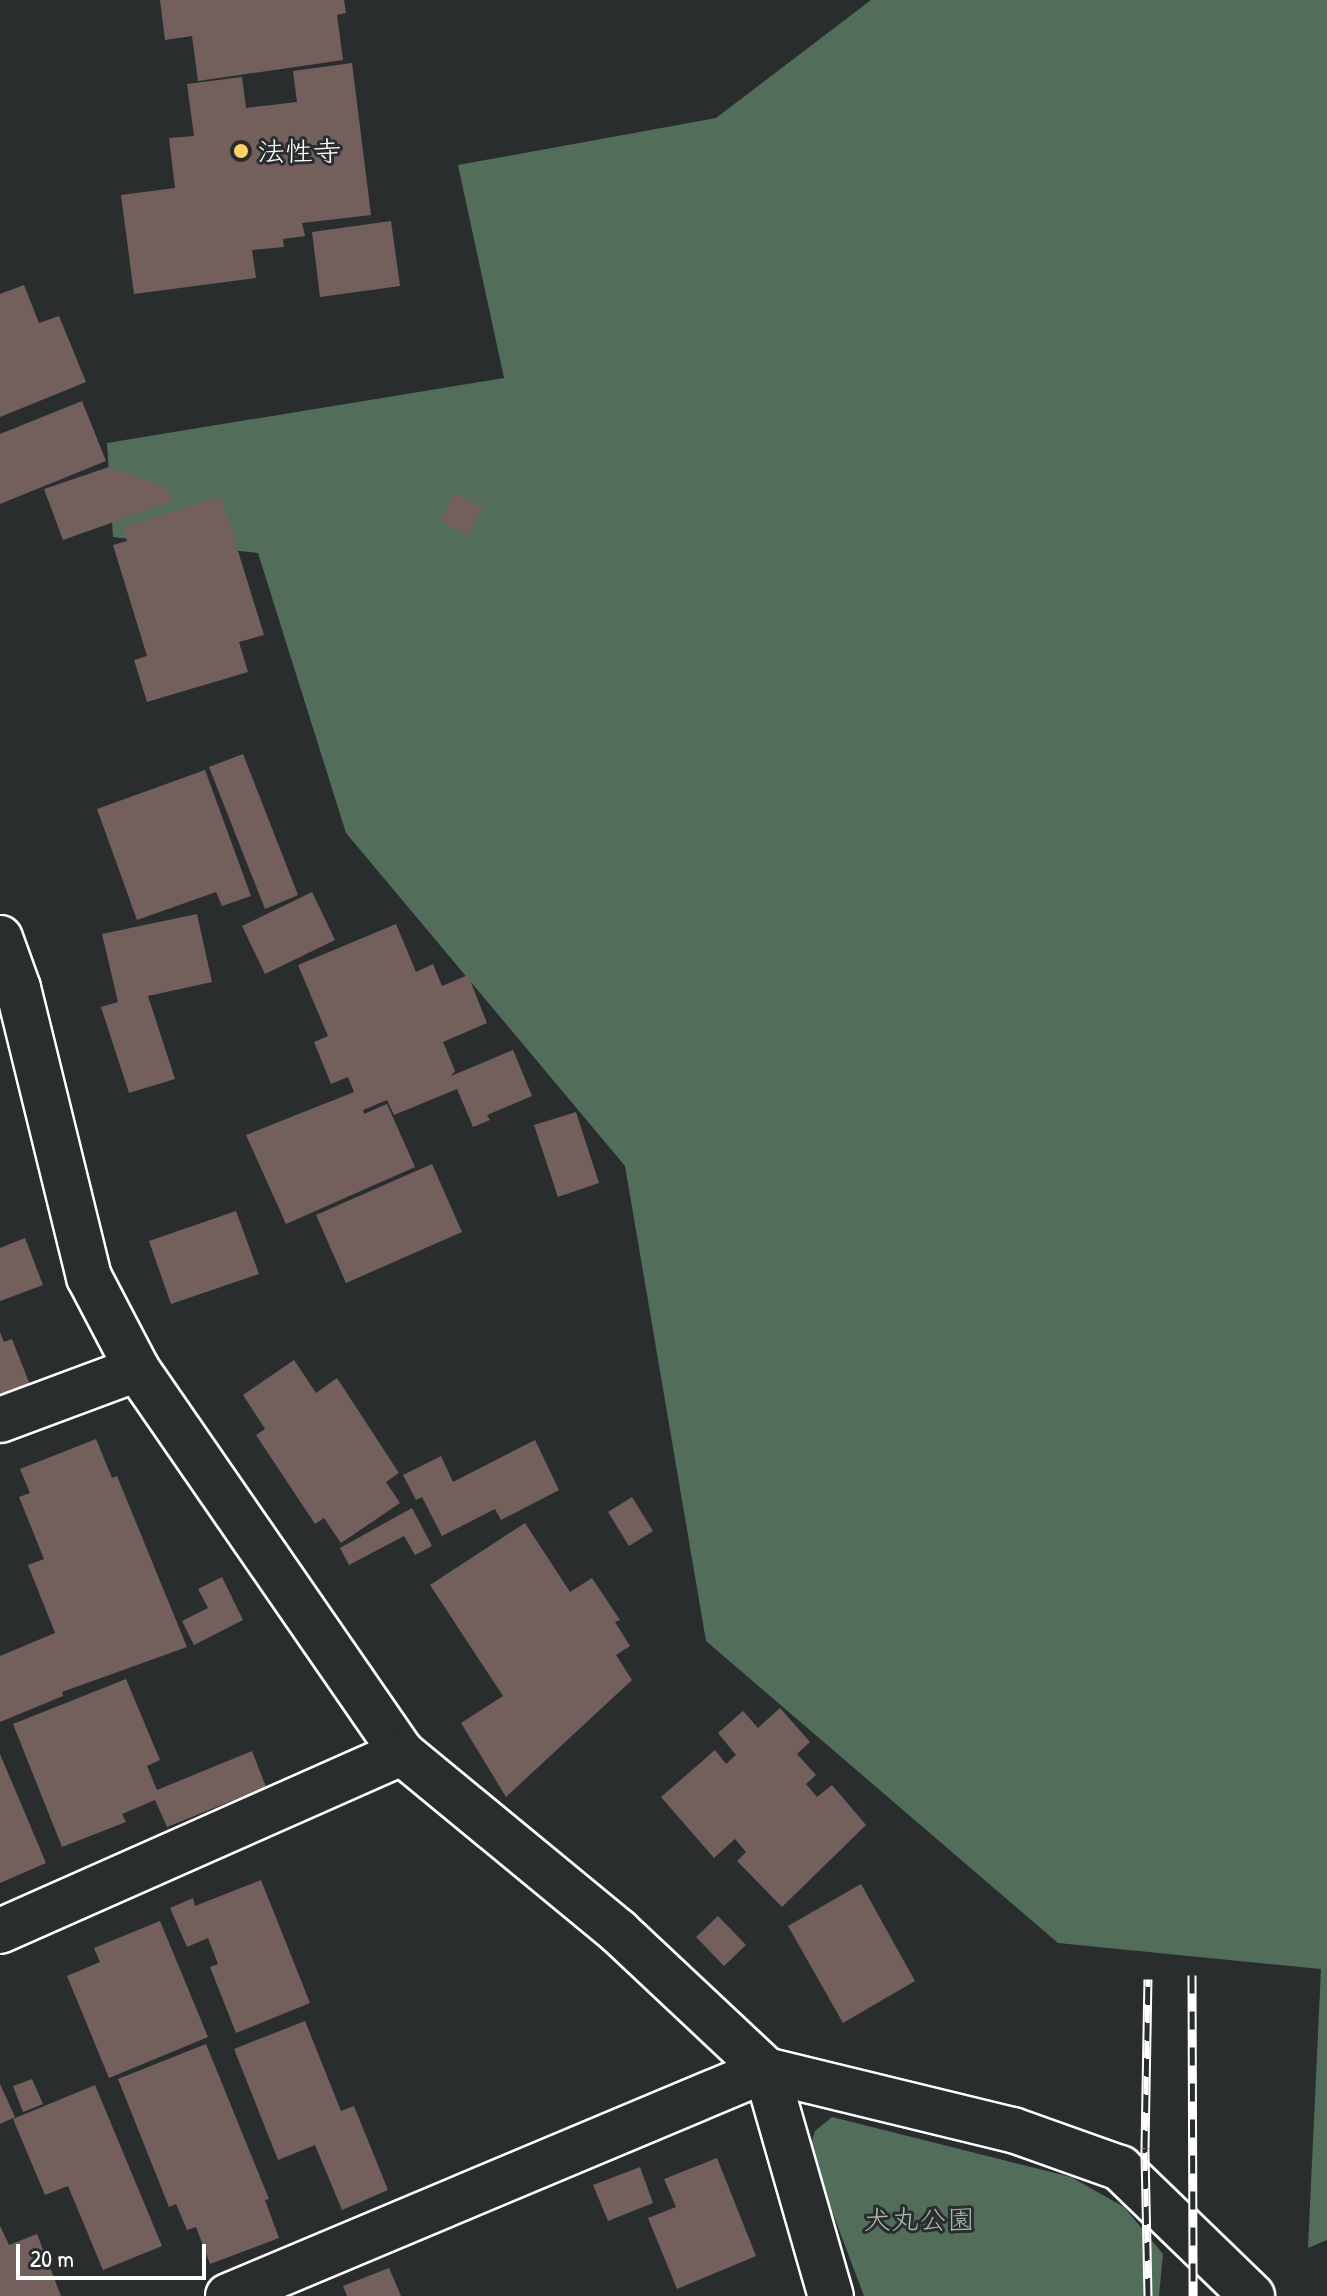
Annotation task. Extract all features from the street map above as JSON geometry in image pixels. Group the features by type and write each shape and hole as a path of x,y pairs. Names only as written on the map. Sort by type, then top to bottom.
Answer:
{"street":[{"path":"0,938 18,988 89,1277 137,1369 402,1753 619,1932 766,2070 1013,2130 1120,2168 1252,2296"},
{"path":"0,1420 137,1369"},
{"path":"0,1931 402,1753"},
{"path":"228,2296 766,2070"},
{"path":"766,2070 831,2296"}],"green space":[{"path":"871,0 1327,0 1327,2240 1308,2248 1321,1969 1058,1943 706,1641 625,1166 346,833 258,553 113,537 107,443 504,378 458,165 716,118"},
{"name":"犬丸公園","path":"832,2117 1071,2177 1124,2207 1163,2254 1159,2296 864,2296 809,2150 815,2131"}],"building":[{"path":"160,0 344,0 346,13 337,15 343,60 198,81 192,36 165,40"},
{"path":"352,63 371,215 302,223 305,236 283,239 284,247 252,250 256,278 134,294 121,195 175,188 169,138 194,136 187,84 242,77 246,108 297,102 293,71"},
{"path":"391,221 400,286 320,297 312,232"},
{"path":"24,285 39,323 59,316 86,382 0,417 0,294"},
{"path":"82,401 106,461 0,504 0,434"},
{"path":"109,467 110,471 117,469 168,488 173,501 63,540 44,489"},
{"path":"455,493 483,508 468,536 440,521"},
{"path":"221,496 264,635 239,642 248,672 147,702 134,660 147,656 113,545 127,541 123,527"},
{"path":"243,754 298,895 265,909 209,767"},
{"path":"205,770 251,896 222,906 216,892 137,920 97,809"},
{"path":"312,892 335,940 265,974 242,926"},
{"path":"197,914 212,982 148,996 175,1079 129,1093 101,1007 118,1002 102,934"},
{"path":"396,924 416,972 433,964 442,986 468,975 487,1023 443,1042 455,1071 451,1076 513,1050 532,1096 487,1115 490,1120 473,1127 457,1089 394,1115 387,1100 363,1110 364,1114 387,1104 415,1167 286,1224 246,1135 354,1092 348,1077 331,1084 314,1042 328,1036 298,965"},
{"path":"576,1112 599,1183 558,1197 534,1125"},
{"path":"432,1164 462,1232 346,1283 316,1215"},
{"path":"236,1211 259,1274 171,1304 149,1241"},
{"path":"25,1238 43,1285 0,1301 0,1248"},
{"path":"0,1332 4,1342 12,1339 32,1390 0,1403"},
{"path":"294,1360 316,1393 337,1378 399,1473 386,1482 400,1503 341,1543 324,1518 315,1524 256,1435 265,1429 243,1395"},
{"path":"96,1439 112,1478 117,1476 187,1647 62,1692 63,1696 0,1722 0,1656 55,1633 28,1565 44,1559 19,1497 30,1493 20,1469"},
{"path":"535,1440 559,1490 501,1520 495,1509 442,1536 422,1497 416,1500 403,1475 441,1456 453,1482"},
{"path":"632,1497 653,1531 629,1546 608,1512"},
{"path":"412,1508 432,1546 415,1555 404,1536 349,1565 340,1548"},
{"path":"525,1523 570,1592 592,1578 620,1620 615,1622 630,1646 616,1655 632,1680 506,1797 461,1723 503,1696 430,1585"},
{"path":"222,1577 243,1620 194,1645 182,1621 208,1608 198,1589"},
{"path":"126,1679 160,1760 147,1766 157,1790 252,1751 266,1787 167,1827 155,1800 122,1814 126,1822 62,1847 13,1724"},
{"path":"780,1708 810,1742 797,1754 816,1775 806,1784 817,1797 832,1785 866,1825 782,1907 737,1861 746,1852 735,1839 714,1858 661,1797 715,1750 726,1764 736,1755 718,1733 743,1711 758,1728"},
{"path":"0,1754 46,1863 0,1883"},
{"path":"261,1880 310,2003 236,2033 210,1967 218,1964 208,1938 187,1947 170,1908 193,1898 195,1906"},
{"path":"861,1884 915,1981 843,2023 788,1926"},
{"path":"718,1916 746,1945 724,1966 696,1937"},
{"path":"160,1921 208,2037 109,2078 67,1976 100,1962 94,1948"},
{"path":"305,2021 341,2111 354,2106 388,2190 342,2210 315,2145 278,2160 234,2049"},
{"path":"206,2044 269,2199 265,2200 279,2238 210,2264 196,2227 187,2230 176,2204 169,2207 118,2079"},
{"path":"32,2079 43,2104 23,2112 13,2086"},
{"path":"0,2084 15,2117 0,2124"},
{"path":"95,2085 162,2246 103,2270 68,2186 45,2195 13,2119"},
{"path":"717,2158 756,2256 677,2289 648,2218 676,2207 664,2179"},
{"path":"640,2167 653,2203 608,2221 593,2185"},
{"path":"0,2226 9,2245 37,2234 61,2296 0,2296"},
{"path":"389,2268 401,2296 347,2296 343,2286"}],"railway":[{"path":"1192,1975 1193,2296"},
{"path":"1148,1979 1145,2148 1148,2296"}],"place":[{"name":"法性寺","path":"241,151"}]}
